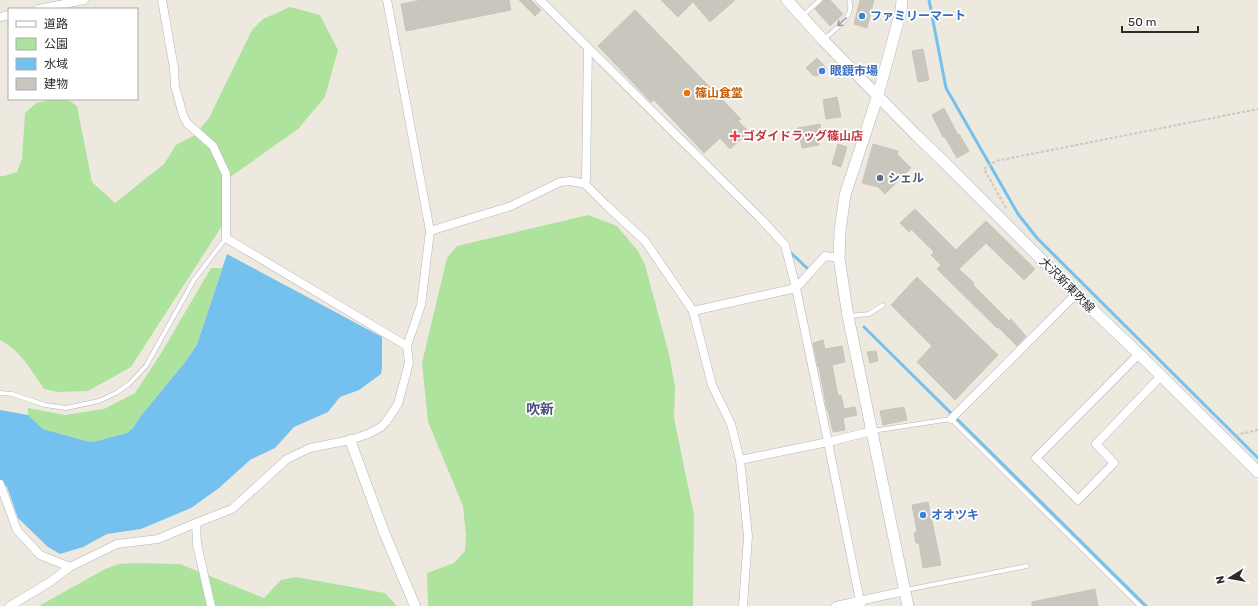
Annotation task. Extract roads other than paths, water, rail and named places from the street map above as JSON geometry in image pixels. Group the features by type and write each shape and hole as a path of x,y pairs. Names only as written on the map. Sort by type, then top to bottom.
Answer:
{"main road":[{"name":"大沢新東吹線","path":"787,0 823,40 1076,294 1258,472"},
{"path":"902,0 902,11 878,95 845,195 840,231 839,258 848,316 908,606"}],"street":[{"path":"44,8 84,0"},
{"path":"162,0 174,68 175,86 183,115 187,123 213,146 226,174 226,238 408,346"},
{"path":"10,606 50,582 70,567 117,544 158,539 232,509 288,459 310,448 350,440 368,434 381,427 386,422 398,404 409,364 408,346 421,305 430,231 387,0"},
{"path":"540,0 760,218 785,245 796,288 860,603"},
{"path":"585,184 588,48"},
{"path":"430,231 511,206 560,182 571,181 585,184 645,241 694,311 712,386 731,424 740,460 748,536 743,606"},
{"path":"694,311 796,288 825,256 839,258"},
{"path":"951,419 1076,294"},
{"path":"1139,354 1036,458 1078,500 1114,463 1096,444 1161,376"},
{"path":"740,460 828,442 872,431"},
{"path":"350,440 384,532 416,606"},
{"path":"0,484 17,530 40,555 70,567"},
{"path":"196,523 198,544 211,606"},
{"path":"836,606 860,603 905,591"}],"lane":[{"path":"802,16 820,0"},
{"path":"823,40 848,16 851,7 850,0"},
{"path":"0,393 12,394 45,405 66,408 99,401 116,394 130,384 146,366 194,280 226,238"},
{"path":"848,316 869,314 883,305"},
{"path":"872,431 951,419 1140,606"},
{"path":"905,591 1028,566"}],"water":[{"path":"227,254 382,337 381,374 359,390 340,397 328,412 294,427 275,448 250,460 219,488 191,508 141,529 107,534 83,547 60,554 48,547 18,518 7,487 0,481 0,410 28,415 43,429 86,441 93,442 127,433 133,428 140,417 186,361 197,344"}],"waterway":[{"path":"929,0 946,88 1018,214 1037,238 1258,458"},
{"path":"791,253 808,269"},
{"path":"864,327 1146,606"}],"place":[{"name":"ファミリーマート","path":"862,16"},
{"name":"眼鏡市場","path":"822,71"},
{"name":"篠山食堂","path":"687,93"},
{"name":"ゴダイドラッグ篠山店","path":"735,136"},
{"name":"シェル","path":"880,178"},
{"name":"オオツキ","path":"923,515"}],"district":[{"name":"吹新","path":"540,409"}]}
